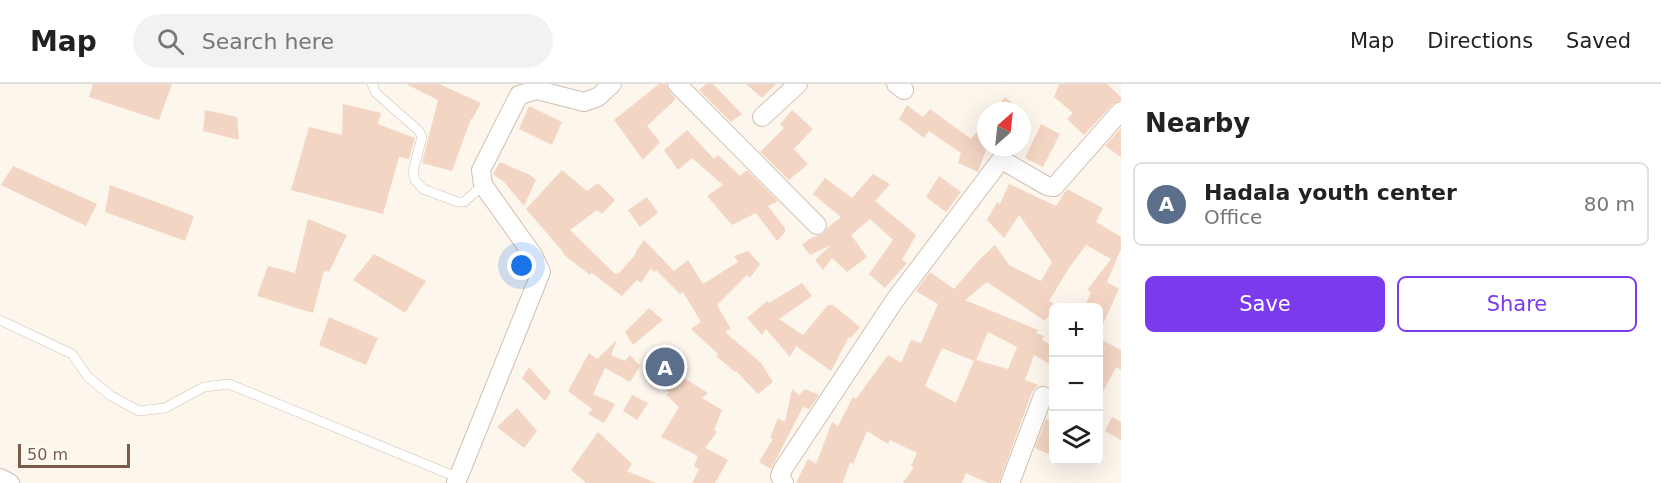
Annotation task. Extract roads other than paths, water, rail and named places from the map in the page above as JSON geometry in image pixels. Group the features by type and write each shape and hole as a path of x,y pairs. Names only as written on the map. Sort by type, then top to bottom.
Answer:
{"street":[{"path":"458,480 542,272 533,255 483,185 481,170 519,95 537,90 584,102 598,97 612,84"},
{"path":"677,84 817,225"},
{"path":"762,117 798,84"},
{"path":"784,483 780,476 783,469 895,300 1000,161 1047,186 1054,187 1121,111"},
{"path":"1010,483 1043,396"},
{"path":"0,478 10,483"}],"lane":[{"path":"372,84 376,93 419,131 422,137 413,171 415,180 423,189 458,202 464,202 483,185"},
{"path":"0,320 72,354 88,377 96,384 111,396 139,411 165,408 204,387 229,384 458,480"}],"place":[{"name":"Hadala youth center","path":"665,367"}]}
